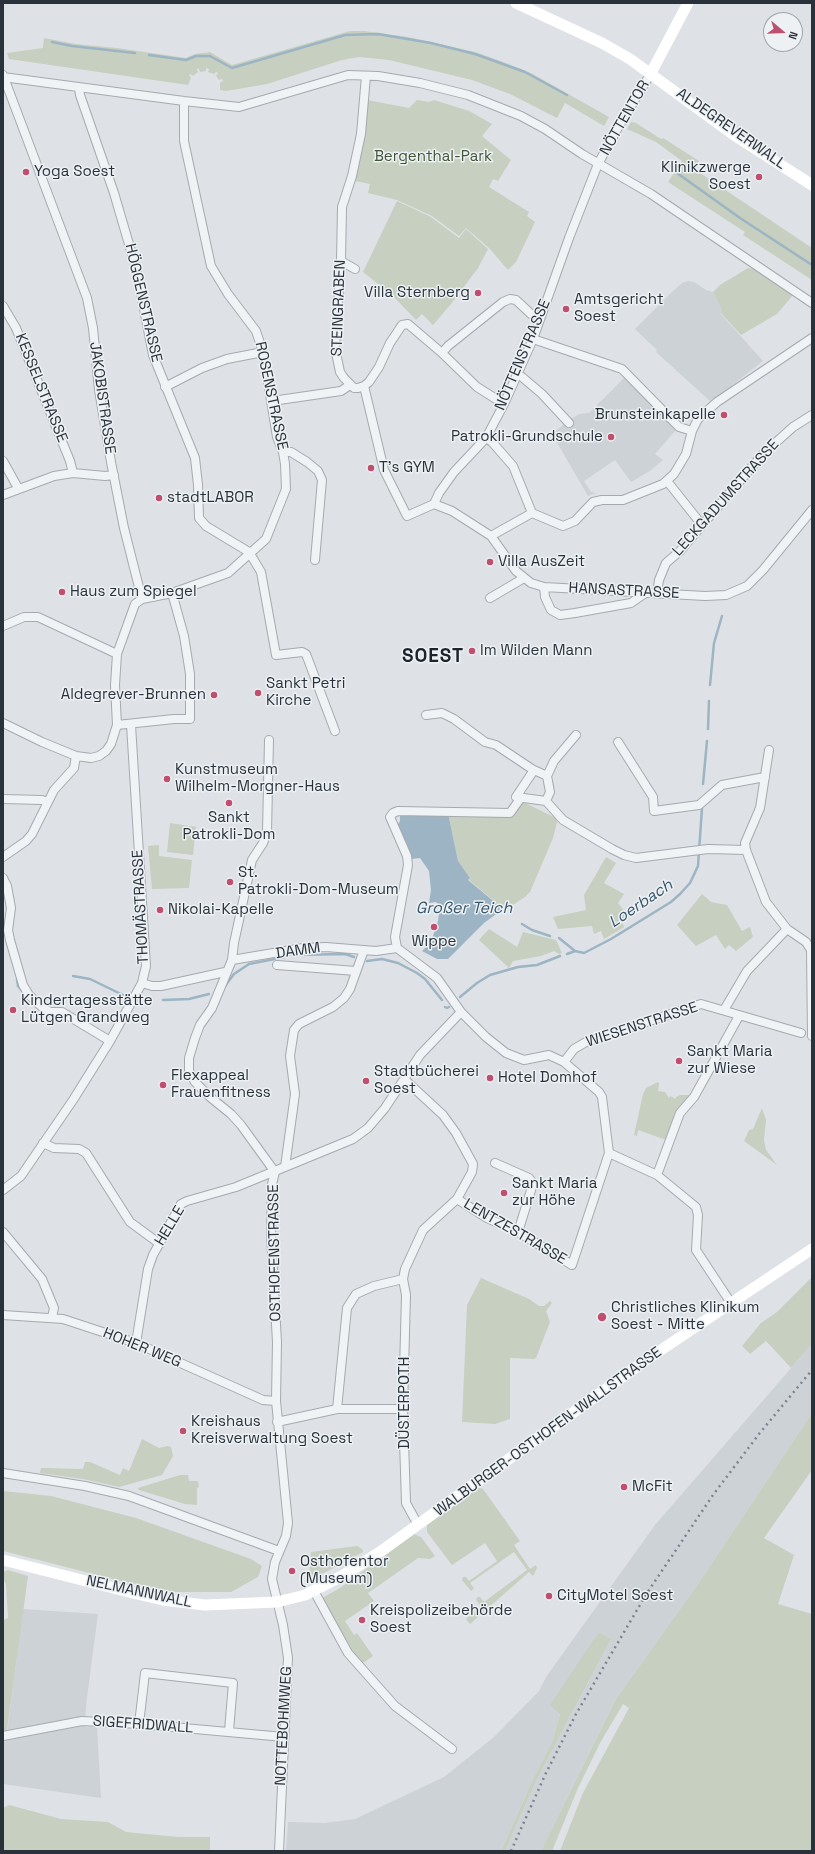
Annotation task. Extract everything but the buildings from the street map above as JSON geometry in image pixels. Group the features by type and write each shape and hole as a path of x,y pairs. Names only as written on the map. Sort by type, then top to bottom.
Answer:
{"street":[{"name":"ALDEGREVERWALL","path":"516,3 602,43 651,73 734,135 812,185"},
{"path":"651,73 688,3"},
{"name":"NÖTTENTOR","path":"598,164 651,73"},
{"path":"3,76 79,88 239,107 348,75 420,83 468,95 521,116 598,164 651,194 812,303"},
{"name":"JAKOBISTRASSE","path":"3,76 87,298 93,328 100,390 114,475 142,599"},
{"name":"STEINGRABEN","path":"350,385 340,372 335,348 341,261 342,207 352,176 361,134 366,76"},
{"name":"HÖGGENSTRASSE","path":"79,88 80,96 114,193 136,268 153,355 195,458 199,518 206,526 249,552"},
{"name":"ROSENSTRASSE","path":"142,599 172,593 228,573 249,552 266,539 283,499 287,478 283,452 277,437 263,352 256,331 228,294 211,266 184,141 184,101"},
{"name":"NÖTTENSTRASSE","path":"434,504 439,492 450,477 486,438 504,404 516,374 533,339 598,164"},
{"path":"341,261 355,269"},
{"path":"442,353 448,346 503,302 510,299 516,300 531,314 540,317"},
{"name":"KESSELSTRASSE","path":"3,306 16,328 70,460 73,473"},
{"path":"272,401 342,391 350,385 358,388 364,386 369,382 379,367 390,343 402,326 408,324 442,353 477,387 504,404"},
{"path":"486,438 492,442 513,466 532,513 563,526 575,521 593,502 623,500 652,490 664,484 674,474 686,454 692,431 698,420 717,402 812,338"},
{"path":"533,339 622,369 679,427 692,431"},
{"path":"165,387 202,368 227,358 263,352"},
{"path":"516,374 522,377 542,394 568,423"},
{"path":"364,386 384,470 407,516 434,504 452,511 491,536 532,513"},
{"name":"LECKGADUMSTRASSE","path":"657,593 659,580 666,563 680,551 763,454 793,427 812,415"},
{"path":"283,452 291,452 307,462 318,471 322,480 315,560"},
{"path":"3,461 18,488"},
{"path":"3,495 18,488 54,476 73,473 105,476 114,475"},
{"path":"667,481 702,525"},
{"name":"HANSASTRASSE","path":"491,536 516,571 531,583 544,587 644,594 657,593 705,596 726,595 742,589 754,580 812,510"},
{"path":"249,552 260,572 276,655 302,652 306,654 335,731"},
{"path":"490,598 524,578"},
{"path":"544,587 545,597 551,610 560,615 575,614 631,603 644,594"},
{"path":"117,726 151,721 190,719 190,674 184,636 172,593"},
{"path":"3,722 42,742 76,756 91,758 99,756 111,744 117,726 115,685 117,654 135,604 142,599"},
{"path":"3,626 24,617 38,617 117,654"},
{"path":"426,715 442,713 485,742 496,744 532,769 547,776"},
{"name":"THOMÄSTRASSE","path":"3,1190 21,1176 110,1041 142,983 146,966 131,725"},
{"path":"546,801 550,792 547,776 554,761 576,735"},
{"name":"OSTHOFENSTRASSE","path":"269,740 267,832 263,843 252,860 234,943 232,960 212,1008 200,1025 189,1058 189,1071 195,1082 210,1097 231,1114 241,1125 275,1172 272,1184 272,1235 277,1342 276,1401 277,1422 283,1457 288,1523 286,1536 275,1562"},
{"path":"618,742 653,797 654,811 699,805 722,785 765,777"},
{"path":"770,750 760,808 745,843 746,850 766,902 787,929 806,942 811,950 812,1036"},
{"path":"3,857 26,841 32,834 54,790 74,768 76,756"},
{"path":"532,769 532,773 516,797 520,799 546,801 563,820 612,850 636,858 708,849 746,850"},
{"path":"3,799 42,800 47,802"},
{"path":"520,799 510,813 398,811 393,813 390,817 407,856 408,865 395,937 397,948 437,978 461,1012 486,1037 506,1053 524,1060 549,1055 564,1062 598,1092 602,1097 609,1153 657,1175 696,1207 698,1220 696,1250 731,1303"},
{"path":"3,878 7,886 11,908 8,930 10,940 23,984 29,995 50,1012 62,1012 110,1041"},
{"path":"724,1010 747,971 787,929"},
{"name":"DAMM","path":"232,960 303,948 326,947 364,950"},
{"path":"285,1167 295,1094 290,1056 294,1030 299,1024 333,1007 344,998 350,989 364,950 376,951 397,948"},
{"path":"277,966 356,971"},
{"path":"142,983 152,986 161,986 226,972"},
{"name":"WIESENSTRASSE","path":"564,1062 574,1049 586,1042 701,1004 801,1033"},
{"name":"HELLE","path":"136,1343 148,1269 181,1204 236,1187 353,1139 368,1128 420,1055 461,1012"},
{"path":"657,1175 680,1113 694,1096 739,1016"},
{"path":"337,1409 347,1308 356,1294 374,1286 403,1279 405,1269 423,1230 457,1200 472,1172 472,1164 456,1133 442,1115 404,1079"},
{"path":"43,1143 54,1148 79,1149 86,1154 130,1222 160,1244"},
{"name":"LENTZESTRASSE","path":"457,1200 487,1218 518,1232 572,1265 609,1153"},
{"path":"496,1163 529,1178 532,1182 532,1187 518,1232"},
{"path":"3,1232 42,1278 54,1308 52,1317"},
{"name":"WALBURGER-OSTHOFEN-WALLSTRASSE","path":"277,1602 294,1599 314,1591 369,1560 627,1374 812,1248"},
{"name":"DÜSTERPOTH","path":"403,1279 406,1295 403,1409 406,1503 418,1525"},
{"name":"HOHER WEG","path":"3,1315 52,1317 63,1319 136,1343 263,1400 276,1401"},
{"path":"277,1422 337,1409 403,1409"},
{"path":"3,1473 50,1480 129,1496 279,1551"},
{"name":"NELMANNWALL","path":"3,1560 163,1600 205,1606 277,1602"},
{"name":"NOTTEBOHMWEG","path":"275,1562 272,1579 283,1625 288,1658 279,1851"},
{"path":"314,1591 348,1653 395,1706 452,1750"},
{"path":"139,1724 145,1673 233,1683 229,1731"},
{"name":"SIGEFRIDWALL","path":"3,1736 82,1721 229,1731 284,1737"}],"shaded area":[{"path":"688,281 694,282 706,290 713,292 722,311 720,313 763,361 711,402 656,352 657,350 635,329 672,292 682,283"},
{"name":"Patrokli-Grundschule","path":"625,377 676,430 655,454 663,460 650,471 631,482 615,460 584,481 591,492 596,493 588,496 552,434 579,414 589,413"},
{"path":"812,1344 812,1413 698,1584 616,1699 541,1851 505,1851 536,1781 611,1639 599,1632 560,1714 553,1740 533,1779 501,1851 286,1851 288,1822 325,1823 355,1819 444,1777 494,1737 539,1691 546,1677 655,1525"},
{"path":"23,1609 98,1614 86,1705 85,1727 97,1727 101,1798 3,1784 3,1742 6,1741"}],"green space":[{"path":"350,31 364,31 408,37 475,52 531,73 609,117 604,126 565,103 557,118 510,94 472,80 389,60 359,57 342,60 267,84 226,91 220,90 220,83 223,81 222,79 219,80 216,76 218,73 216,72 214,74 208,72 209,69 206,68 206,71 200,72 199,69 197,69 198,72 193,76 191,74 189,75 191,78 188,85 9,59 7,53 43,48 44,38 76,44 117,48 186,58 195,54 210,52 232,65"},
{"name":"Bergenthal-Park","path":"367,100 409,108 417,100 429,102 434,100 469,111 492,124 482,136 511,160 498,181 493,179 489,187 529,212 527,216 535,222 516,262 508,270 489,248 466,228 459,236 432,216 397,200 368,193 370,184 355,181 366,122"},
{"path":"631,122 636,123 661,139 663,138 699,161 694,169 812,248 812,280 743,235 745,232 668,182 682,161 656,142 627,129"},
{"path":"397,201 431,217 459,238 466,229 488,249 478,268 433,325 422,314 416,320 393,296 363,272"},
{"path":"748,268 755,269 793,295 777,314 741,335 720,312 722,311 713,292 720,285"},
{"path":"521,801 556,818 557,822 553,838 530,892 505,910 469,880 470,878 458,861 448,813 514,816"},
{"path":"170,823 196,827 193,855 167,852"},
{"path":"159,845 159,856 192,860 189,888 152,889 148,846"},
{"path":"606,857 616,863 604,883 624,894 618,903 629,917 622,922 624,927 604,939 601,931 594,934 592,926 558,929 553,917 586,910 584,895"},
{"path":"702,894 711,902 727,905 742,931 750,927 753,937 736,951 729,945 725,949 716,935 696,946 677,925"},
{"path":"489,929 517,947 523,932 556,940 562,953 559,954 554,951 541,956 513,961 509,968 479,940"},
{"path":"658,1082 658,1091 665,1092 669,1098 670,1096 676,1099 676,1097 680,1095 690,1095 666,1140 638,1130 637,1136 634,1135 643,1094 646,1088"},
{"path":"762,1108 766,1120 764,1140 766,1150 777,1165 744,1141 749,1130 753,1129"},
{"path":"812,1277 812,1344 791,1368 766,1341 750,1354 742,1346 761,1323 777,1312"},
{"path":"481,1278 529,1299 539,1306 544,1306 550,1301 552,1303 546,1311 550,1322 536,1358 510,1358 510,1419 495,1424 462,1422 467,1305"},
{"path":"812,1413 812,1470 764,1538 794,1555 778,1604 812,1614 812,1851 560,1851 583,1793 629,1708 623,1704 600,1743 578,1788 552,1851 541,1851 616,1699 698,1584"},
{"path":"142,1439 159,1448 168,1446 171,1447 173,1456 162,1475 119,1487 83,1479 40,1473 41,1468 83,1469 85,1462 90,1462 120,1475 123,1468 129,1471"},
{"path":"180,1475 188,1475 189,1481 198,1481 199,1487 197,1488 197,1505 185,1504 139,1490 138,1488"},
{"path":"478,1487 483,1489 520,1541 514,1545 530,1569 536,1565 537,1568 533,1576 529,1572 470,1624 466,1619 481,1606 476,1600 477,1597 480,1597 484,1602 527,1570 514,1552 470,1583 474,1588 471,1591 462,1580 463,1577 466,1577 469,1581 497,1561 485,1543 452,1565 427,1532 427,1525"},
{"path":"3,1491 51,1496 136,1518 251,1559 262,1566 258,1577 231,1592 176,1592 121,1581 3,1551"},
{"path":"414,1534 421,1537 435,1556 430,1559 418,1558 368,1593 374,1601 345,1621 354,1635 357,1633 373,1656 363,1663 351,1652 351,1648 322,1598 340,1588"},
{"path":"357,1546 362,1549 363,1552 324,1573 309,1579 311,1552"},
{"path":"8,1570 28,1576 7,1730 3,1731 3,1620 8,1618 6,1584 3,1579 3,1572"},
{"path":"599,1632 611,1639 536,1781 505,1851 501,1851 533,1779 553,1740 560,1714 550,1705"},
{"path":"9,1805 61,1819 108,1822 126,1832 178,1837 210,1837 210,1851 3,1851 3,1808"}],"water":[{"name":"Großer Teich","path":"448,813 458,861 470,878 468,880 503,909 484,923 448,959 437,959 422,951 431,942 438,921 440,906 436,902 429,903 431,890 429,871 420,858 412,859 397,826 400,821 400,815"}],"waterway":[{"path":"149,55 186,60 196,56 210,56 232,68 345,35 378,34 431,43 475,54 525,72 567,95"},
{"path":"52,42 72,46 135,53"},
{"path":"677,173 740,218 812,265"},
{"path":"710,685 714,643 722,616"},
{"path":"708,729 709,701"},
{"name":"Loerbach","path":"703,784 707,741"},
{"name":"Loerbach","path":"559,938 575,951 584,953 611,939 671,902 680,894 690,883 698,866 702,808"},
{"name":"Loerbach","path":"522,924 532,930 550,936"},
{"name":"Loerbach","path":"567,954 575,951"},
{"path":"293,955 345,954 354,957"},
{"path":"460,997 477,983 490,975 518,967 537,965 560,956"},
{"path":"225,986 234,974 249,964 285,957"},
{"path":"367,961 382,959 398,963 425,979 442,1000"},
{"path":"73,976 90,979 123,995"},
{"path":"17,979 18,986 23,992"},
{"path":"163,1000 189,999 209,994"},
{"path":"445,1007 449,1007"}],"railway":[{"path":"511,1851 546,1773 576,1714 647,1593 713,1495 759,1434 812,1370"}],"place":[{"name":"Yoga Soest","path":"26,172"},
{"name":"Klinikzwerge Soest","path":"759,177"},
{"name":"Villa Sternberg","path":"478,293"},
{"name":"Amtsgericht Soest","path":"566,309"},
{"name":"Brunsteinkapelle","path":"724,415"},
{"name":"Patrokli-Grundschule","path":"611,437"},
{"name":"T's GYM","path":"371,468"},
{"name":"stadtLABOR","path":"159,498"},
{"name":"Villa AusZeit","path":"490,562"},
{"name":"Haus zum Spiegel","path":"62,592"},
{"name":"Im Wilden Mann","path":"472,651"},
{"name":"Sankt Petri Kirche","path":"258,693"},
{"name":"Aldegrever-Brunnen","path":"214,695"},
{"name":"Kunstmuseum Wilhelm-Morgner-Haus","path":"167,779"},
{"name":"Sankt Patrokli-Dom","path":"229,803"},
{"name":"St. Patrokli-Dom-Museum","path":"230,882"},
{"name":"Nikolai-Kapelle","path":"160,910"},
{"name":"Wippe","path":"434,927"},
{"name":"Kindertagesstätte Lütgen Grandweg","path":"13,1010"},
{"name":"Sankt Maria zur Wiese","path":"679,1061"},
{"name":"Hotel Domhof","path":"490,1078"},
{"name":"Stadtbücherei Soest","path":"366,1081"},
{"name":"Flexappeal Frauenfitness","path":"163,1085"},
{"name":"Sankt Maria zur Höhe","path":"504,1193"},
{"name":"Christliches Klinikum Soest - Mitte","path":"602,1317"},
{"name":"Kreishaus Kreisverwaltung Soest","path":"183,1431"},
{"name":"McFit","path":"624,1487"},
{"name":"Osthofentor (Museum)","path":"292,1571"},
{"name":"CityMotel Soest","path":"549,1596"},
{"name":"Kreispolizeibehörde Soest","path":"362,1620"}],"district":[{"name":"SOEST","path":"433,657"}]}
